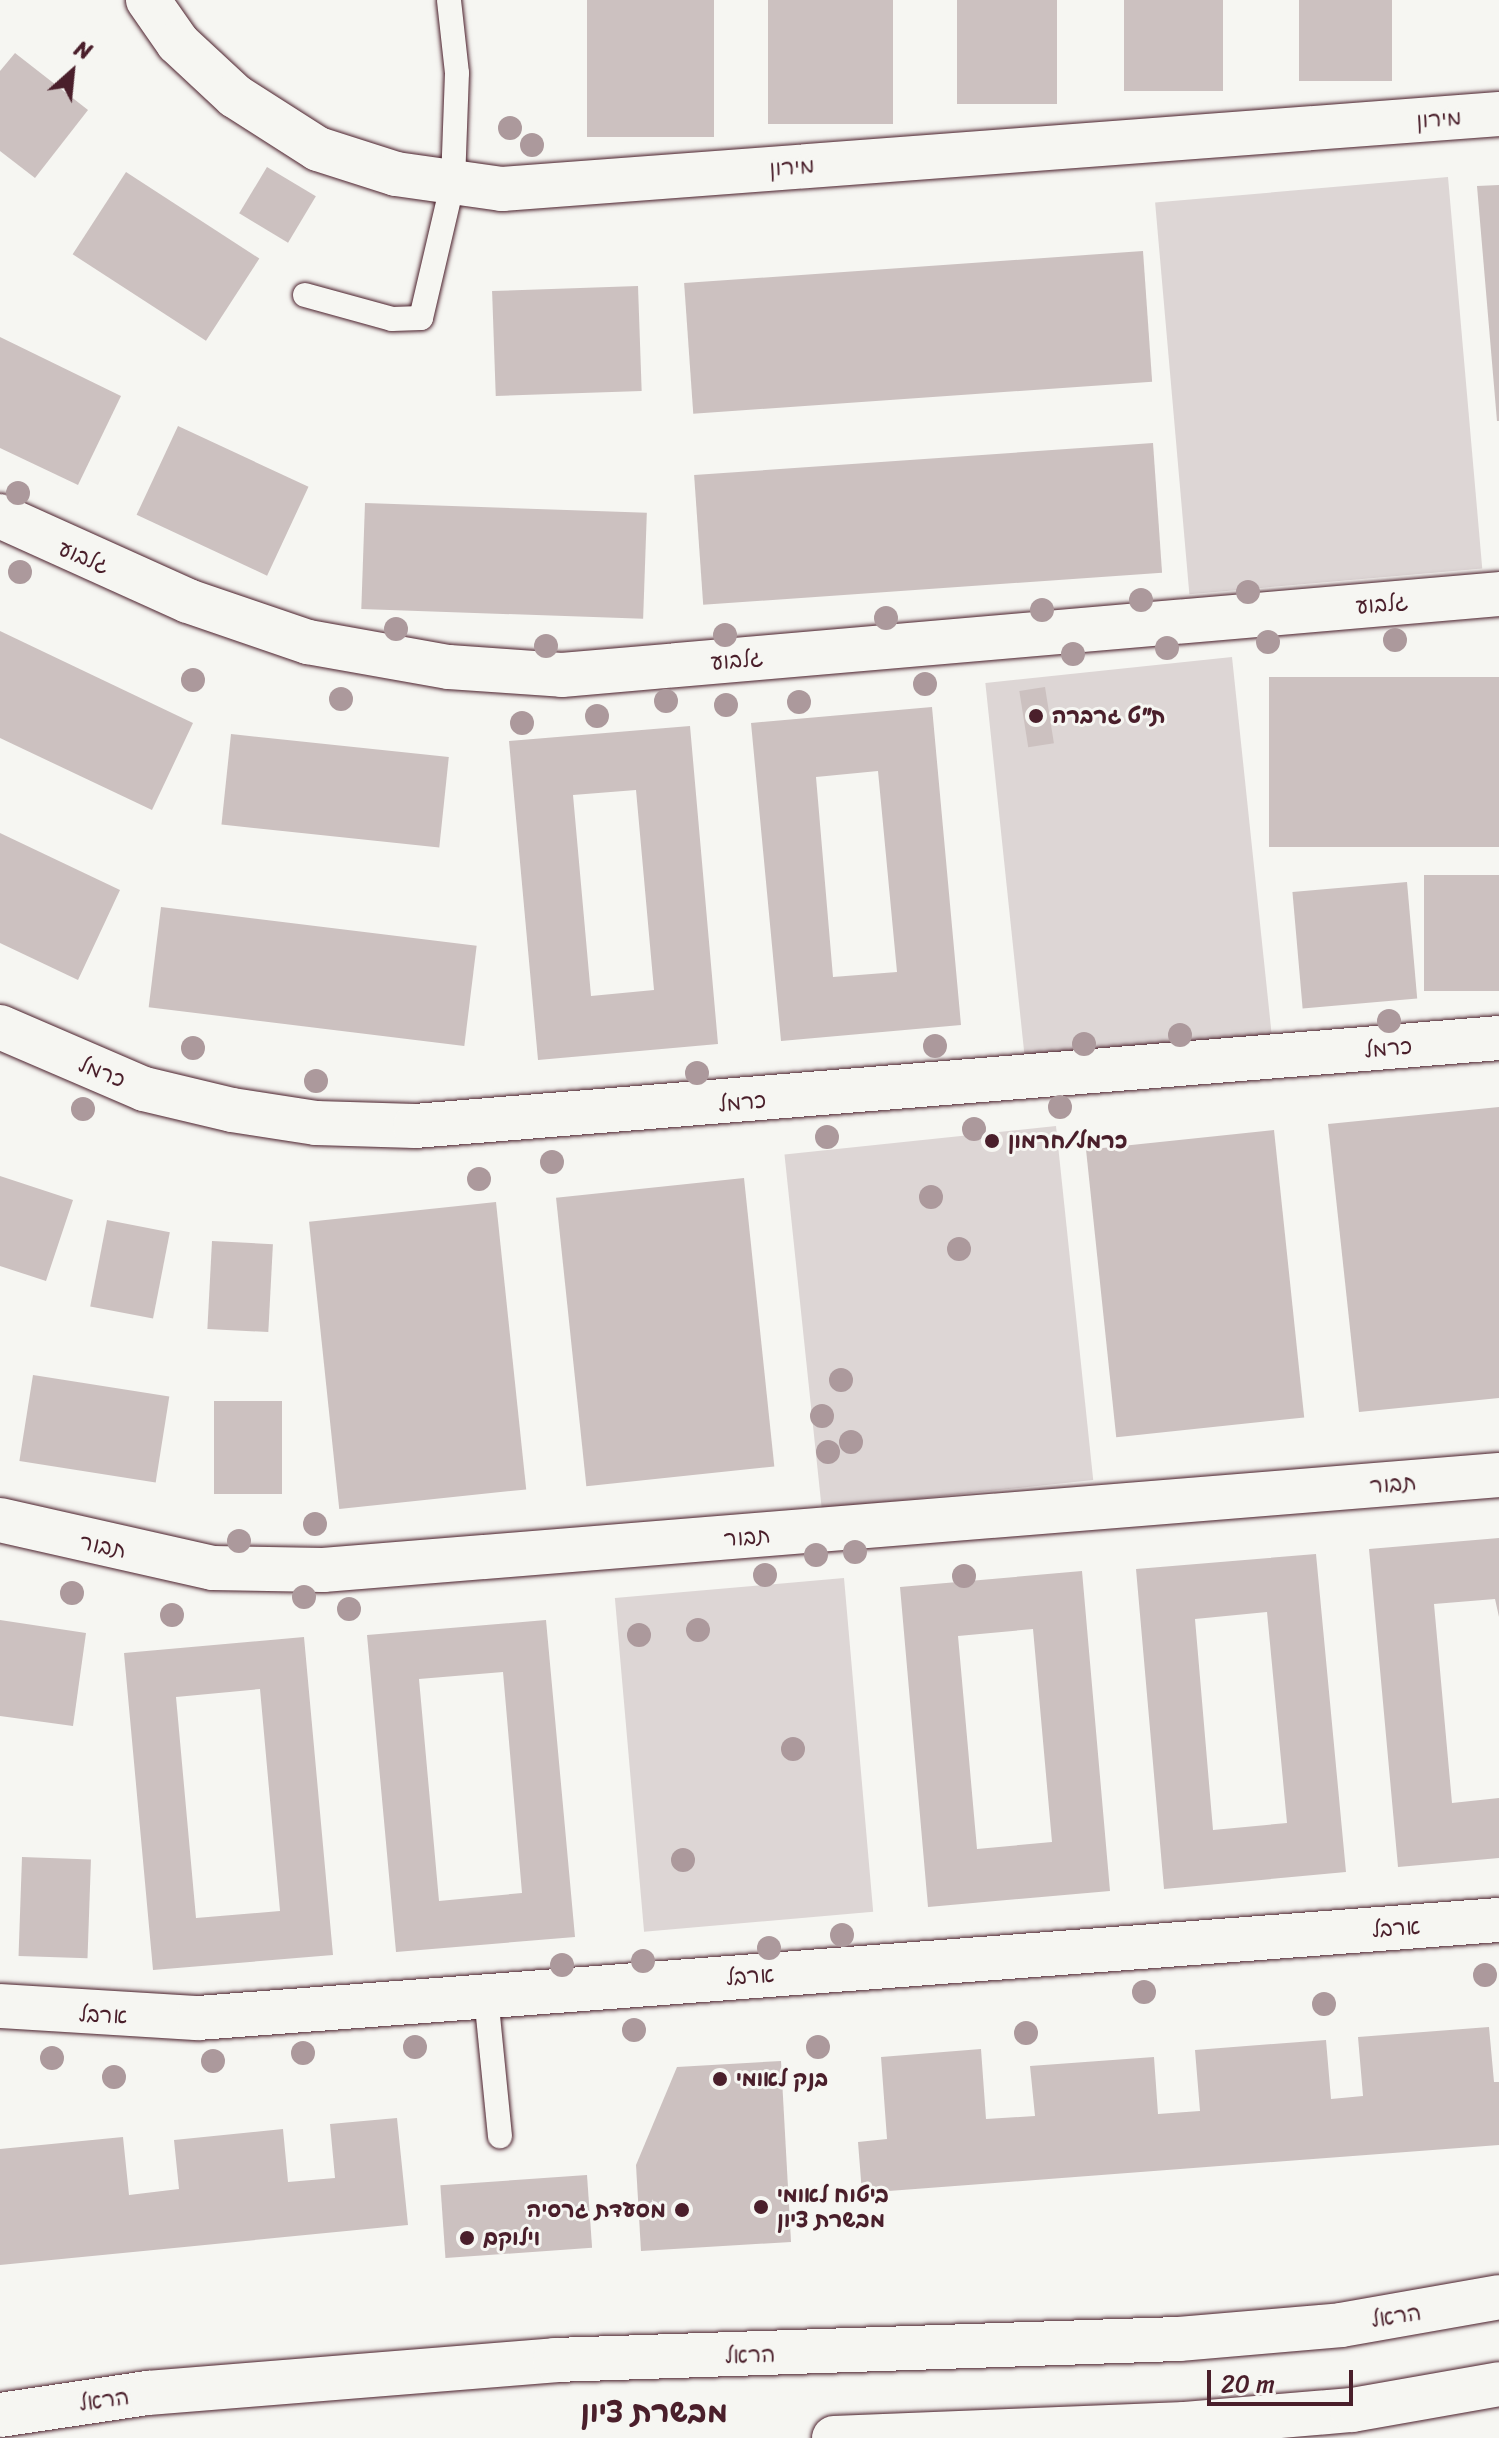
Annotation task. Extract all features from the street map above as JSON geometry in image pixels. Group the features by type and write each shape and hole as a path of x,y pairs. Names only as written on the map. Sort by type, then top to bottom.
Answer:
{"street":[{"name":"מירון","path":"148,0 178,43 235,96 318,149 396,174 502,189 1499,114"},
{"name":"גלבוע","path":"0,516 188,601 308,642 449,667 562,675 1499,594"},
{"name":"כרמל","path":"0,1027 144,1089 218,1107 316,1123 415,1126 1499,1038"},
{"name":"תבור","path":"0,1520 213,1568 323,1570 1499,1475"},
{"name":"ארבל","path":"0,2006 198,2018 1499,1920"},
{"name":"הראל","path":"0,2415 148,2393 555,2360 1179,2339 1341,2325 1499,2297"},
{"path":"834,2438 1200,2423 1352,2410 1499,2384"}],"lane":[{"path":"305,295 392,319 421,318 453,182 457,73 449,0"},
{"path":"486,1996 500,2136"}],"shaded area":[{"path":"1448,177 1482,569 1189,594 1155,203"},
{"path":"1232,657 1272,1040 1026,1066 985,683"},
{"path":"1056,1126 1093,1480 822,1509 784,1155"},
{"path":"844,1578 873,1912 644,1932 615,1598"}],"building":[{"path":"587,0 714,0 714,137 587,137"},
{"path":"768,0 893,0 893,124 768,124"},
{"path":"957,0 1057,0 1057,104 957,104"},
{"path":"1124,0 1223,0 1223,91 1124,91"},
{"path":"1299,0 1392,0 1392,81 1299,81"},
{"path":"15,53 88,110 35,178 0,151 0,71"},
{"path":"267,167 316,196 288,243 239,213"},
{"path":"126,172 259,259 206,341 73,254"},
{"path":"1499,185 1499,421 1497,421 1477,186"},
{"path":"1143,251 1152,382 693,414 684,283"},
{"path":"638,286 642,391 496,396 492,291"},
{"path":"0,337 121,396 78,485 0,448"},
{"path":"178,426 309,487 267,576 137,515"},
{"path":"1153,443 1162,573 703,605 694,475"},
{"path":"365,503 647,513 643,619 361,609"},
{"path":"0,631 193,723 152,810 0,738"},
{"path":"1269,677 1499,677 1499,847 1269,847"},
{"name":"ת\"ט גרברה","path":"1045,687 1054,743 1028,747 1019,691"},
{"path":"932,707 961,1025 781,1041 751,723","holes":["878,771 897,972 833,977 816,777"]},
{"path":"690,726 718,1044 538,1060 509,741","holes":["636,790 654,990 591,996 573,795"]},
{"path":"231,734 449,757 439,847 221,825"},
{"path":"0,833 120,890 78,980 0,943"},
{"path":"1424,875 1499,875 1499,991 1424,991"},
{"path":"1407,882 1417,999 1303,1009 1292,892"},
{"path":"161,907 477,946 464,1046 149,1007"},
{"path":"1499,1107 1499,1398 1359,1412 1328,1124"},
{"path":"1274,1130 1304,1417 1116,1437 1086,1150"},
{"path":"0,1176 73,1200 46,1281 0,1266"},
{"path":"744,1178 774,1466 586,1486 556,1198"},
{"path":"496,1202 526,1489 339,1509 309,1222"},
{"path":"107,1220 170,1232 153,1319 90,1306"},
{"path":"212,1241 273,1244 268,1332 207,1329"},
{"path":"33,1375 169,1397 156,1483 19,1461"},
{"path":"214,1401 282,1401 282,1494 214,1494"},
{"path":"1499,1538 1499,1617 1495,1599 1434,1604 1452,1803 1499,1798 1499,1858 1398,1867 1369,1549"},
{"path":"1316,1554 1346,1872 1164,1889 1136,1569","holes":["1267,1612 1287,1823 1213,1830 1195,1619"]},
{"path":"1082,1571 1110,1891 928,1907 900,1587","holes":["1033,1629 1052,1842 977,1849 958,1636"]},
{"path":"0,1620 86,1633 73,1726 0,1716"},
{"path":"546,1620 575,1937 396,1952 367,1635","holes":["503,1672 522,1893 439,1901 419,1679"]},
{"path":"304,1637 333,1955 153,1970 124,1653","holes":["260,1689 280,1911 196,1918 176,1697"]},
{"path":"22,1857 91,1859 88,1958 19,1956"},
{"path":"1489,2027 1494,2082 1499,2082 1499,2145 862,2193 858,2142 887,2139 881,2057 981,2049 986,2119 1035,2116 1030,2066 1154,2057 1158,2114 1200,2111 1195,2050 1326,2040 1331,2099 1363,2096 1358,2037"},
{"path":"781,2061 791,2242 641,2251 636,2165 677,2067"},
{"path":"397,2118 408,2225 0,2265 0,2149 123,2137 129,2195 179,2189 174,2140 283,2129 288,2182 335,2178 330,2124"},
{"path":"587,2175 592,2248 445,2258 440,2185"}],"place":[{"name":"ת\"ט גרברה","path":"1036,716"},
{"name":"כרמל/חרמון","path":"992,1141"},
{"name":"בנק לאומי","path":"720,2079"},
{"name":"ביטוח לאומי מבשרת ציון","path":"761,2207"},
{"name":"מסעדת גרסיה","path":"682,2210"},
{"name":"וילוקם","path":"467,2238"}],"district":[{"name":"מבשרת ציון","path":"654,2412"}]}
